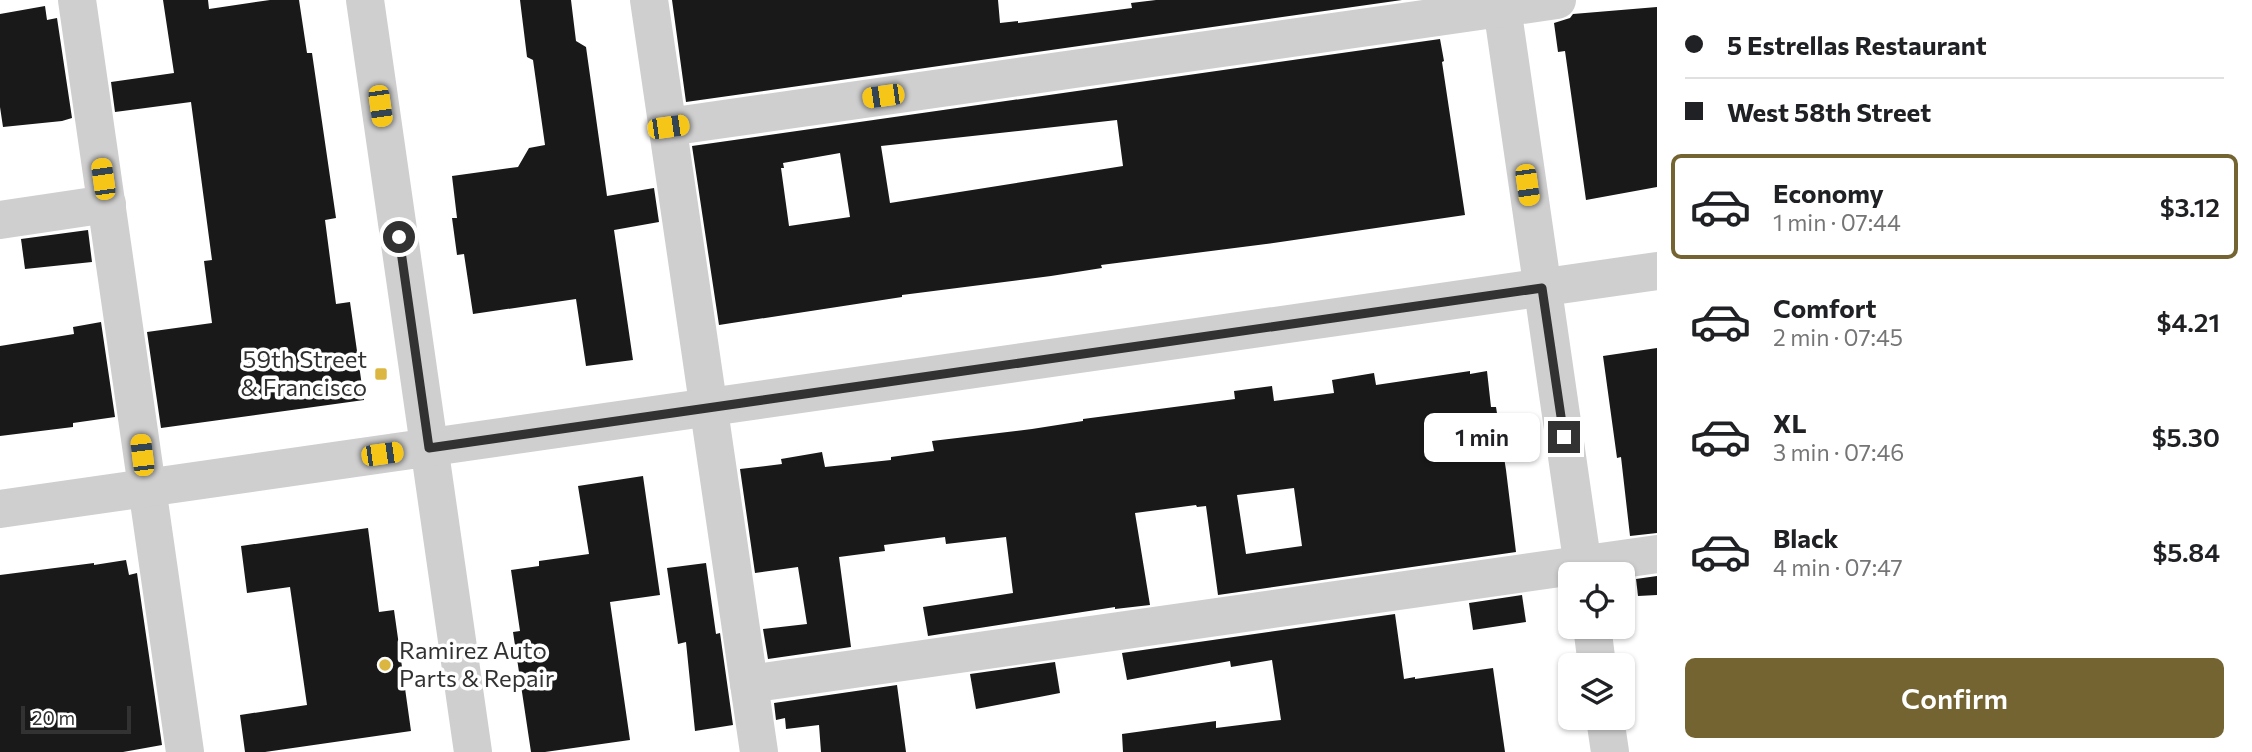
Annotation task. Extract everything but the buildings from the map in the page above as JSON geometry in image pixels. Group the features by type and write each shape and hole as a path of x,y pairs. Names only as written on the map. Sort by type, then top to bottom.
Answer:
{"street":[{"path":"77,0 185,752"},
{"path":"365,0 473,752"},
{"path":"649,0 759,752"},
{"path":"668,127 1501,4 1557,0"},
{"path":"1501,4 1582,562"},
{"path":"0,220 107,204"},
{"path":"0,509 1657,271"},
{"path":"1618,562 1657,554"},
{"path":"749,684 1558,572"},
{"path":"1607,730 1610,752"}],"place":[{"name":"59th Street & Francisco","path":"381,374"},
{"name":"Ramirez Auto Parts & Repair","path":"385,665"}],"route":[{"path":"399,237 429,448 1542,288 1564,437"}]}
